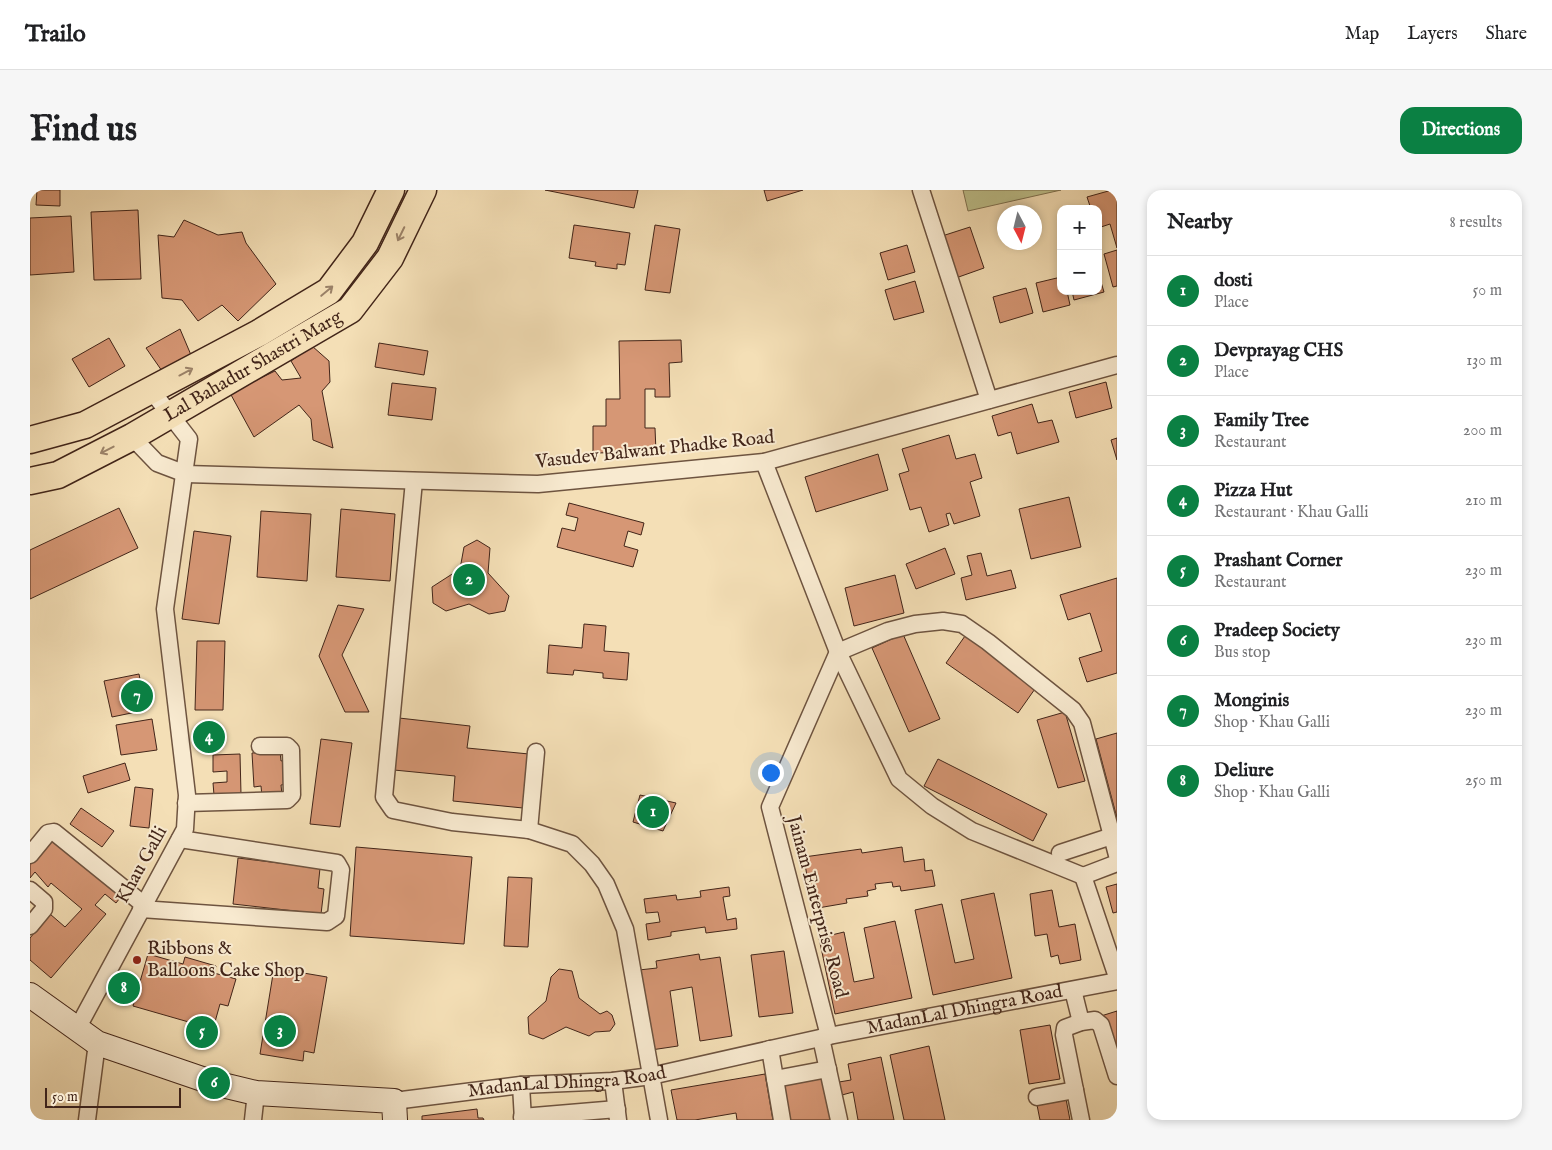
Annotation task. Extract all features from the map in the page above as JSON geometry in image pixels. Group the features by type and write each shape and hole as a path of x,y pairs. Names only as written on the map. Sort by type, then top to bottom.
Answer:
{"main road":[{"name":"Lal Bahadur Shastri Marg","path":"30,440 86,425 259,333 329,291 365,243 391,190"},
{"name":"Lal Bahadur Shastri Marg","path":"30,481 58,475 132,437 276,355 350,310 390,258 423,190"}],"street":[{"path":"921,190 988,400"},
{"name":"Vasudev Balwant Phadke Road","path":"132,437 157,463 186,474 538,484 764,462 1117,365"},
{"name":"Khau Galli","path":"77,1029 142,906 185,830 186,803 165,609 186,474 189,439 172,414 151,390"},
{"path":"764,462 838,652 899,779 932,806 972,831 1083,876 1117,863"},
{"path":"414,481 384,797 393,810 452,822 529,830 572,844 592,864 606,884 625,929 659,1120"},
{"path":"838,652 888,631 914,624 943,621 962,624 988,642 1073,710 1082,723 1117,855"},
{"name":"Jainam Enterprise Road","path":"838,652 770,807 825,1037 828,1068 839,1120"},
{"path":"186,803 286,800 292,795 291,750 287,746 260,746"},
{"path":"529,830 536,752"},
{"path":"30,855 48,833 54,832 142,906 327,922 336,916 341,870 337,863 180,838"},
{"path":"1060,853 1112,836"},
{"name":"MadanLal Dhingra Road","path":"30,995 97,1042 214,1083 256,1093 394,1110 521,1085 613,1081 651,1076 825,1037 1072,990 1117,979 1083,876"},
{"path":"30,890 44,902 44,909 30,926"},
{"path":"1072,990 1080,1022"},
{"path":"1081,1120 1064,1028 1080,1022 1095,1020 1100,1025 1117,1076"},
{"path":"88,1120 97,1042"},
{"path":"770,1050 782,1120"},
{"path":"775,1079 828,1068"},
{"path":"521,1085 523,1118 617,1115 613,1081"},
{"path":"1037,1097 1075,1090"},
{"path":"253,1120 256,1093"}],"green space":[{"path":"963,190 1061,190 968,211"}],"building":[{"path":"37,190 60,190 60,206 36,205"},
{"path":"545,190 638,190 634,208"},
{"path":"764,190 803,190 767,201"},
{"path":"1117,190 1117,248 1110,224 1102,227 1102,205 1090,205 1087,197"},
{"path":"138,210 141,279 94,280 91,212"},
{"path":"71,216 74,272 30,275 30,218"},
{"path":"184,220 218,235 242,232 246,243 276,284 238,321 222,305 198,321 182,300 162,298 158,235 174,237"},
{"path":"574,225 630,233 625,265 617,264 617,269 595,266 596,262 569,258"},
{"path":"655,225 680,229 670,293 645,290"},
{"path":"970,227 984,268 953,279 939,237"},
{"path":"907,245 915,272 888,280 880,253"},
{"path":"1117,250 1117,286 1113,287 1104,254"},
{"path":"1057,278 1057,295 1068,295 1070,305 1043,312 1036,283"},
{"path":"915,281 924,312 894,320 885,290"},
{"path":"1026,288 1033,313 1000,323 993,297"},
{"path":"1073,295 1093,295 1074,300"},
{"path":"180,329 191,355 162,371 146,348"},
{"path":"109,338 125,366 89,387 72,359"},
{"path":"681,340 682,362 669,363 670,397 655,397 655,389 645,389 645,428 655,428 656,452 593,453 593,426 606,426 606,399 620,399 619,341"},
{"path":"379,343 428,351 424,375 375,367"},
{"path":"312,346 329,361 330,382 322,391 333,448 313,440 311,419 299,405 254,437 230,393 275,371 282,380 301,378 291,361"},
{"path":"1106,382 1112,408 1076,418 1069,392"},
{"path":"392,383 436,388 432,420 388,415"},
{"path":"1032,404 1038,423 1052,420 1059,442 1017,454 1011,432 998,436 992,416"},
{"path":"949,435 956,459 975,454 982,478 970,482 980,516 954,524 950,513 946,514 949,525 929,532 921,507 910,510 899,474 909,471 902,449"},
{"path":"1117,438 1117,460 1111,440"},
{"path":"878,454 888,490 816,512 805,477"},
{"path":"1069,497 1081,547 1031,559 1019,509"},
{"path":"569,503 644,523 641,535 628,531 624,546 638,550 633,567 557,547 562,528 575,531 578,518 566,515"},
{"path":"119,508 138,548 30,599 30,550"},
{"path":"341,509 395,514 390,581 336,577"},
{"path":"261,511 311,514 307,581 257,577"},
{"path":"194,531 231,536 219,624 182,619"},
{"path":"477,540 490,548 488,573 509,596 505,611 489,614 469,604 446,611 433,603 432,587 460,569 464,547"},
{"path":"945,548 955,574 916,589 906,564"},
{"path":"981,553 987,576 1011,570 1016,588 966,600 961,578 972,575 967,556"},
{"path":"895,575 904,613 854,626 845,588"},
{"path":"1117,578 1117,673 1087,682 1079,658 1102,651 1090,613 1068,620 1060,595"},
{"path":"338,605 364,609 342,655 369,712 345,712 319,656"},
{"path":"584,624 606,626 604,651 629,653 627,680 603,678 603,673 574,670 573,675 547,673 549,645 582,648"},
{"path":"903,634 940,719 909,732 872,648"},
{"path":"965,636 1037,686 1018,713 946,663"},
{"path":"197,641 225,641 223,710 195,710"},
{"path":"139,674 146,710 112,717 104,681"},
{"path":"1065,712 1085,781 1058,788 1037,720"},
{"path":"399,718 470,726 467,748 529,754 523,808 453,801 455,776 394,770"},
{"path":"152,719 157,750 121,755 116,725"},
{"path":"1117,733 1117,818 1096,739"},
{"path":"321,739 352,743 340,827 310,824"},
{"path":"280,751 281,761 285,760 287,784 281,785 282,795 262,797 261,786 254,787 252,753"},
{"path":"240,754 241,794 214,795 213,783 227,782 227,771 213,772 213,755"},
{"path":"938,759 1047,814 1033,841 924,786"},
{"path":"125,763 130,780 88,793 83,776"},
{"path":"135,787 153,789 149,828 130,826"},
{"path":"640,795 676,803 663,831 633,822"},
{"path":"81,808 114,831 102,847 70,824"},
{"path":"50,837 123,894 116,903 105,894 95,905 106,914 51,978 30,960 30,938 50,914 65,927 82,909 51,883 48,887 35,872 30,878 30,861"},
{"path":"356,847 472,857 464,944 350,936"},
{"path":"902,847 904,862 924,859 925,871 932,870 935,886 901,891 900,886 893,887 892,882 875,884 876,889 867,891 868,896 846,899 847,903 812,909 804,857 861,849 862,853"},
{"path":"238,858 320,868 318,888 324,889 321,914 233,904"},
{"path":"508,877 532,878 528,947 504,946"},
{"path":"1117,884 1117,912 1113,913 1106,887"},
{"path":"729,887 730,896 723,897 727,920 736,918 737,929 706,933 705,927 671,932 671,936 648,940 646,924 660,922 658,912 646,913 644,899 676,895 677,900 701,897 700,891"},
{"path":"1052,890 1059,927 1075,924 1081,960 1060,964 1058,955 1051,957 1047,934 1035,936 1030,894"},
{"path":"994,893 1012,978 933,995 915,910 942,904 955,963 974,959 961,900"},
{"path":"895,921 912,998 835,1014 819,938 844,932 854,982 874,978 864,928"},
{"path":"784,951 793,1013 759,1017 751,955"},
{"path":"148,954 183,964 185,957 216,966 214,973 236,979 228,1006 220,1004 213,1029 133,1006"},
{"path":"699,954 700,960 720,957 732,1036 700,1041 692,987 670,991 678,1046 651,1050 639,970 657,968 656,961"},
{"path":"274,968 327,977 314,1053 304,1051 303,1061 260,1054"},
{"path":"559,969 572,971 579,998 600,1014 607,1011 612,1015 615,1024 610,1031 595,1032 589,1036 566,1027 543,1039 529,1034 528,1017 546,1001 551,977"},
{"path":"1117,1011 1117,1064 1101,1016"},
{"path":"1050,1025 1060,1079 1029,1084 1020,1030"},
{"path":"929,1046 945,1120 904,1120 890,1055"},
{"path":"881,1057 894,1120 858,1120 853,1092 842,1095 839,1082 851,1080 848,1064"},
{"path":"825,1073 834,1120 787,1120 780,1081"},
{"path":"765,1074 773,1120 737,1120 736,1113 695,1120 677,1120 671,1090"},
{"path":"1066,1099 1070,1120 1040,1120 1037,1105"},
{"path":"477,1109 478,1118 483,1118 484,1120 422,1120 422,1116"}],"place":[{"name":"Devprayag CHS","path":"469,580"},
{"name":"Monginis","path":"137,696"},
{"name":"Pizza Hut","path":"209,737"},
{"name":"dosti","path":"653,812"},
{"name":"Ribbons & Balloons Cake Shop","path":"137,960"},
{"name":"Deliure","path":"124,988"},
{"name":"Family Tree","path":"280,1031"},
{"name":"Prashant Corner","path":"202,1032"},
{"name":"Pradeep Society","path":"214,1083"}]}
